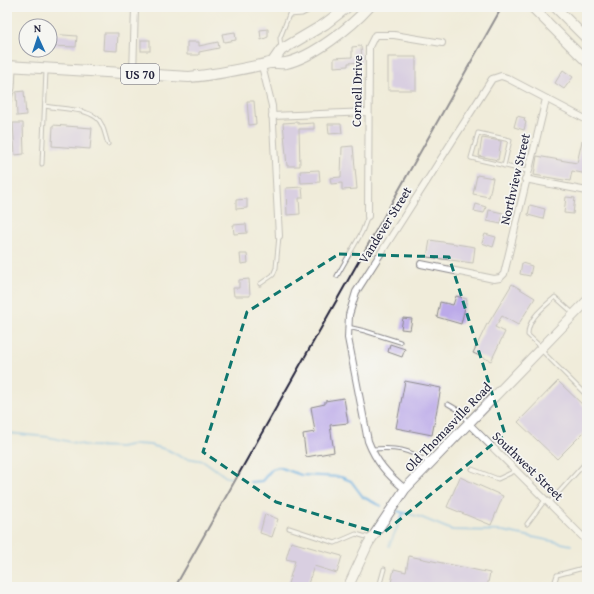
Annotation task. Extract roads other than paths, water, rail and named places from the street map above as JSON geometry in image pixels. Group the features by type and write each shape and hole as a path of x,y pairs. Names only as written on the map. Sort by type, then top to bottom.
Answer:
{"main road":[{"path":"267,64 282,50 319,28 347,7"},
{"name":"US 70","path":"11,66 195,77 215,75 267,64 285,63 326,43 358,19 369,7"}],"street":[{"path":"133,74 135,7"},
{"path":"532,7 587,62"},
{"path":"554,7 587,39"},
{"name":"Cornell Drive","path":"368,216 369,47 375,35 394,34 442,43"},
{"path":"267,64 272,116 279,236"},
{"name":"Vandever Street","path":"405,489 382,468 371,449 352,356 348,327 352,304 363,280 492,79 501,76 507,78 587,120"},
{"name":"Northview Street","path":"421,264 494,279 500,278 504,274 525,179 546,99"},
{"path":"272,116 368,112"},
{"path":"525,179 587,191"},
{"name":"Old Thomasville Road","path":"348,587 372,538 405,489 587,301"},
{"name":"Southwest Street","path":"469,424 586,537"}],"lane":[{"path":"282,50 280,38 292,7"},
{"path":"289,15 302,14 316,7"},
{"path":"7,108 13,82 11,66"},
{"path":"42,164 46,69"},
{"path":"7,82 13,82"},
{"path":"45,106 84,113 97,119 103,128 108,144"},
{"path":"504,166 510,140 478,133 471,158 527,172"},
{"path":"338,276 362,232 368,216"},
{"path":"260,284 273,275 276,268 279,236"},
{"path":"574,314 555,297 537,313 528,329 528,335 587,396"},
{"path":"348,327 400,342"},
{"path":"448,404 460,411 469,424"},
{"path":"371,449 389,447 409,451 430,463"},
{"path":"527,524 548,500 587,461"},
{"path":"472,469 498,479 517,470"},
{"path":"289,528 335,543 356,534 372,538"},
{"path":"557,587 555,581 557,576 587,567"},
{"path":"379,587 384,569"}],"waterway":[{"path":"583,7 587,9"},
{"path":"7,433 48,437 89,446 120,447 136,444 150,445 168,450 181,457 204,461 226,477 231,478"},
{"path":"250,482 262,481 272,469 279,467 301,475 341,477 351,481 363,497 381,506"},
{"path":"397,511 420,517 452,530 503,531 571,545"},
{"path":"389,546 403,514"}],"railway":[{"path":"175,587 502,7"}]}
